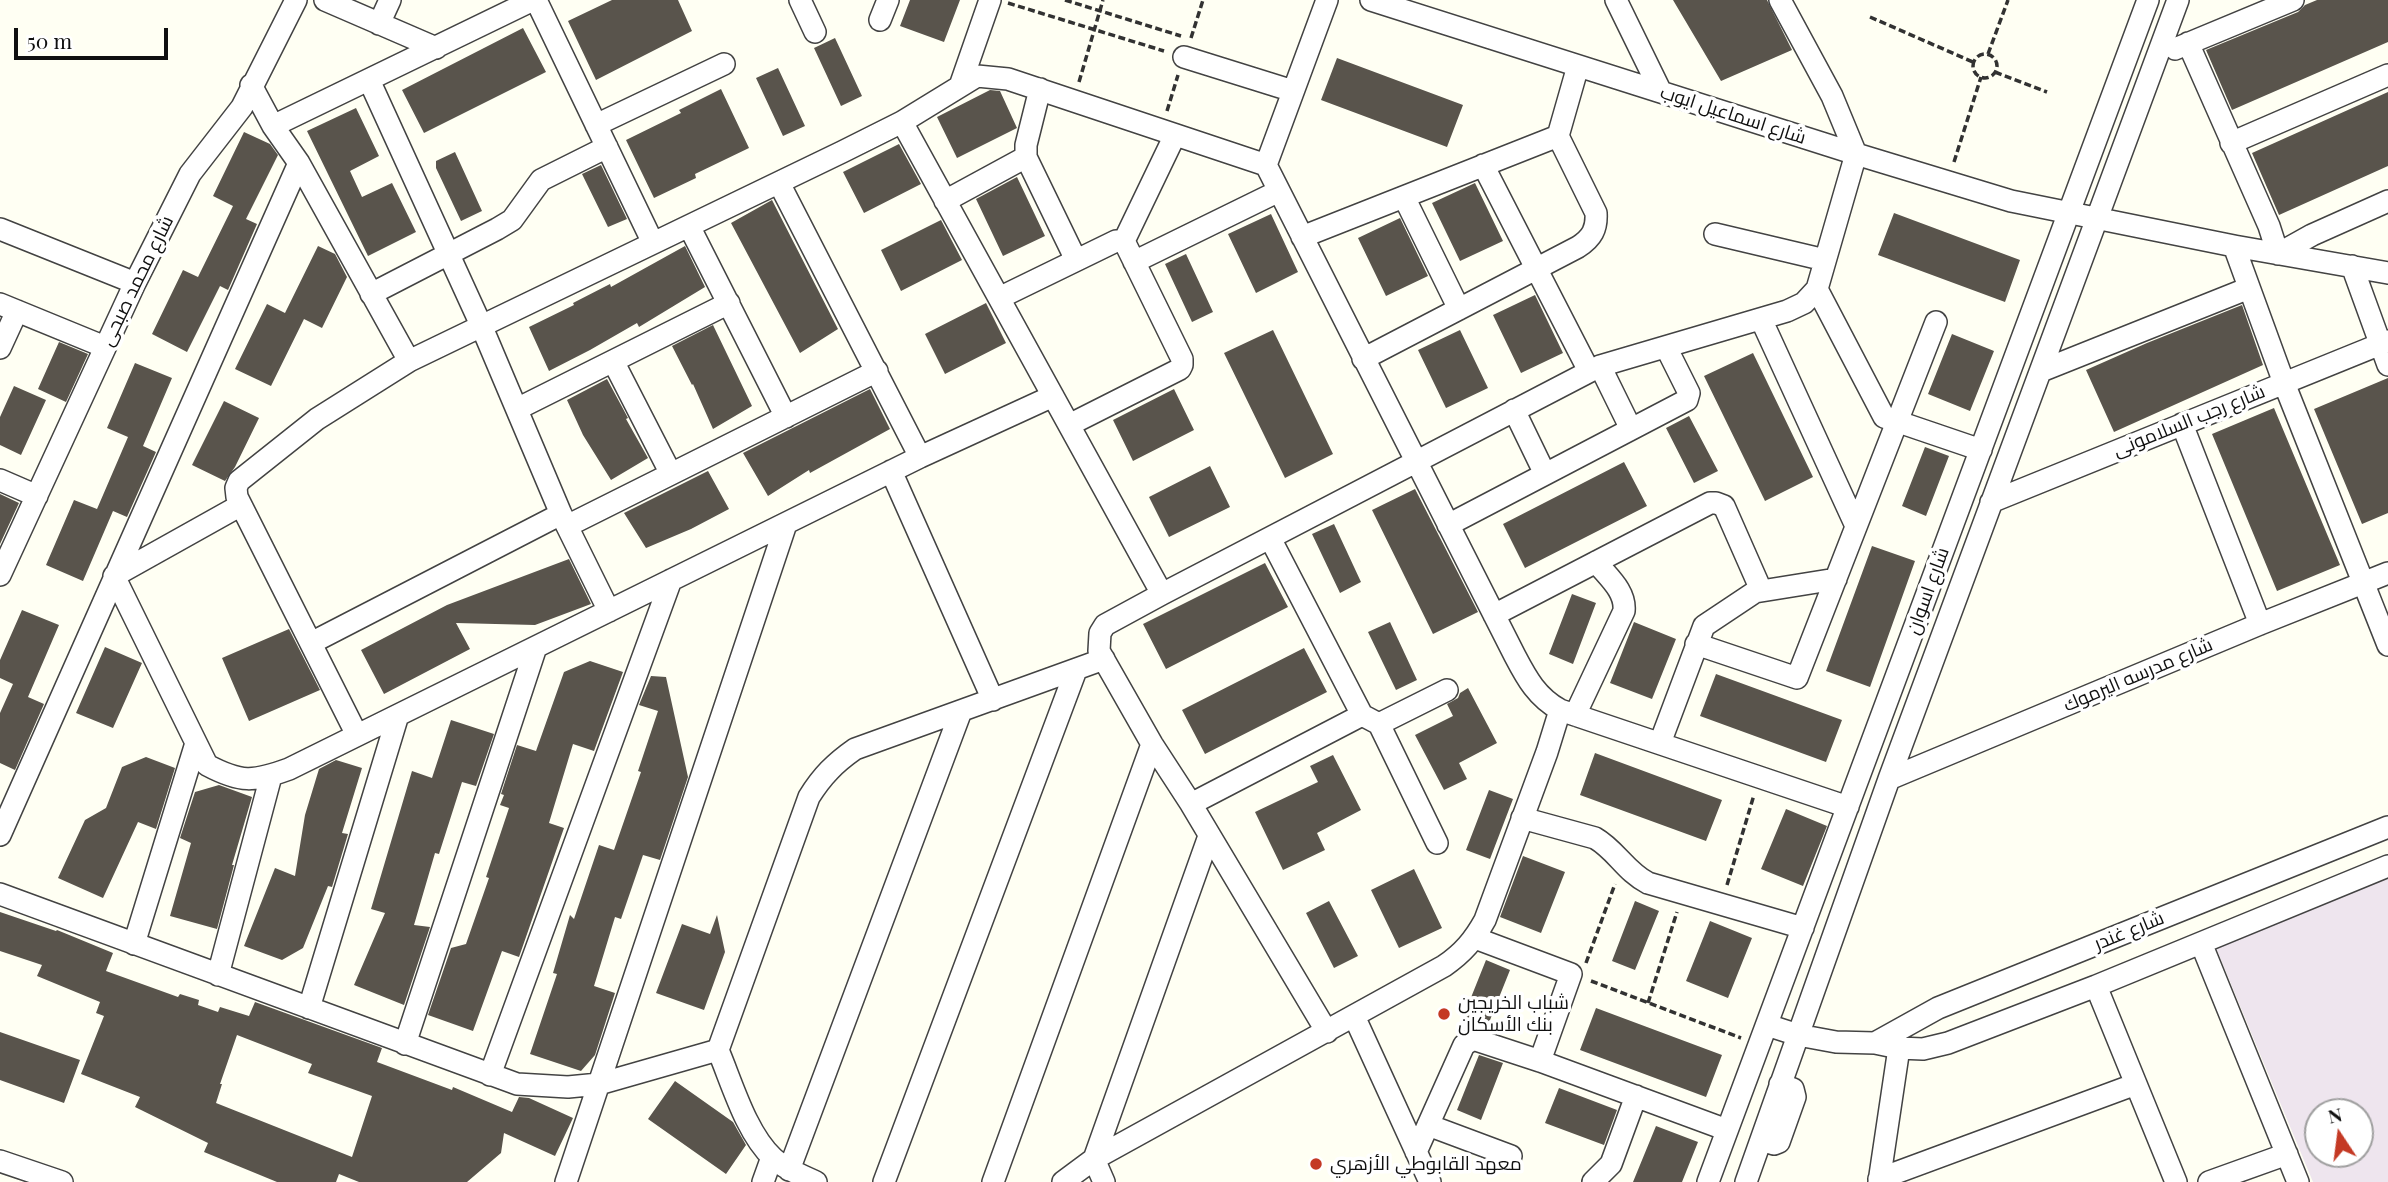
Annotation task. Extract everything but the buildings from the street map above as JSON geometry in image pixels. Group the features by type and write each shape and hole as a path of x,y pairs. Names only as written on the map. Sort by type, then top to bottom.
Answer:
{"street":[{"name":"شارع محمد صبحى","path":"0,575 135,283 190,174 242,107 296,0"},
{"path":"325,0 436,48"},
{"path":"379,24 390,0"},
{"path":"273,127 535,0 653,243"},
{"path":"800,0 815,32"},
{"path":"880,20 888,0"},
{"path":"960,86 990,0"},
{"path":"1327,0 1266,164 1530,684 1538,695 1568,712 1848,807"},
{"path":"1616,0 1661,92"},
{"path":"1327,1032 1191,804 1152,744 1099,651 1098,642 1105,625 1594,369 1796,308 1811,296 1817,289 1856,154 1832,96 1780,0"},
{"name":"شارع اسوان","path":"1708,1182 2148,0"},
{"name":"شارع اسوان","path":"1746,1182 1889,779 2178,0"},
{"path":"2157,56 2292,0"},
{"name":"شارع اسماعيل ايوب","path":"1381,1 1578,66 2011,201 2234,246 2388,273"},
{"path":"2188,43 2269,226 2278,254 2312,235 2388,201"},
{"path":"1184,57 1293,91"},
{"path":"596,125 724,64"},
{"path":"1363,359 1587,242 1594,233 1596,213 1558,136 1578,66"},
{"path":"2231,142 2388,75"},
{"path":"357,735 241,505 236,488 239,481 317,419 409,361 779,183 902,121 977,76 994,76 1040,89 1266,164"},
{"path":"369,80 481,325 564,520 609,611"},
{"path":"251,85 273,127 299,163 409,361"},
{"path":"1040,89 1026,145 1026,157 1076,260"},
{"path":"902,121 1162,594"},
{"path":"1124,241 1175,135"},
{"path":"1302,237 1558,136"},
{"path":"372,294 512,220 541,180 607,147"},
{"path":"946,201 1026,157"},
{"path":"0,835 299,163"},
{"path":"1483,165 1536,269 1632,429"},
{"path":"779,183 920,457"},
{"path":"1134,262 1279,191"},
{"path":"1404,197 1459,309"},
{"path":"689,226 786,417"},
{"path":"0,229 135,283"},
{"path":"1715,234 1825,260"},
{"path":"999,298 1116,241 1124,241"},
{"path":"1069,425 1180,369 1182,365 1182,359 1124,241"},
{"path":"2234,246 2284,383 2388,645"},
{"path":"2352,266 2384,343 2388,365"},
{"path":"2041,371 2249,288"},
{"path":"1817,289 1884,417 1981,450"},
{"path":"517,409 729,303"},
{"path":"0,348 8,307 106,347"},
{"path":"1761,319 1856,527"},
{"path":"1696,644 1797,677 1937,322"},
{"name":"شارع رجب السلامونى","path":"1991,502 2384,343"},
{"path":"1448,525 1687,400 1689,396 1666,347"},
{"path":"613,361 671,474"},
{"path":"311,643 564,520 671,474 877,371"},
{"path":"114,576 207,765 231,778 251,779 289,769 891,471 1053,396"},
{"path":"1514,410 1545,474"},
{"path":"2182,424 2260,624"},
{"path":"891,471 993,700"},
{"path":"0,480 37,496"},
{"path":"1494,615 1710,503 1724,506 1761,590"},
{"path":"114,576 241,505"},
{"path":"566,1182 786,524"},
{"path":"1270,538 1437,843"},
{"path":"1063,1182 1094,1159 1444,966 1461,954 1475,938 1485,920 1522,818 1568,712 1624,611 1623,596 1596,562"},
{"name":"شارع مدرسه اليرموك","path":"1889,779 2388,573"},
{"path":"1660,743 1704,625 1747,595 1761,590 1836,579"},
{"path":"490,1075 671,580"},
{"path":"405,1044 536,647"},
{"path":"816,1182 781,1164 754,1134 718,1050 809,797 821,778 836,762 855,749 1104,659"},
{"path":"884,1182 1076,670"},
{"path":"1191,804 1370,719 1447,690"},
{"path":"763,1182 781,1164 961,711"},
{"path":"309,1008 398,715"},
{"path":"134,944 196,743"},
{"path":"993,1182 1152,744"},
{"path":"218,975 271,775"},
{"path":"1522,818 1595,838 1604,843 1637,878 1803,928"},
{"name":"شارع غندر","path":"1875,1043 1938,1008 2388,827"},
{"path":"1104,1182 1094,1159 1209,836"},
{"name":"شارع غندر","path":"1763,1035 1798,1035 1899,1048 1923,1049 1948,1043 2096,986 2388,866"},
{"path":"0,894 517,1084 568,1087 599,1084 718,1050"},
{"path":"1475,938 1576,976 1540,1061"},
{"path":"2202,943 2298,1182"},
{"path":"2096,986 2176,1182"},
{"path":"1354,1016 1430,1182"},
{"path":"1416,1152 1467,1042 1478,1039 1727,1130"},
{"path":"1899,1048 1879,1180 2136,1084"},
{"path":"1593,1182 1611,1164 1636,1096"},
{"path":"1428,1125 1511,1156"},
{"path":"2209,1182 2287,1154"},
{"path":"0,1161 62,1182"}],"path":[{"path":"999,0 1184,57"},
{"path":"1074,100 1103,0"},
{"path":"1989,54 2008,0"},
{"path":"1870,17 1973,62"},
{"path":"1980,78 1972,68 1973,62 1976,57 1989,54"},
{"path":"1980,78 1992,76 1995,72 1996,62 1989,54"},
{"path":"1995,72 2047,92"},
{"path":"1947,182 1980,78"},
{"path":"1721,904 1759,777"},
{"path":"1623,864 1576,976 1648,1003 1763,1035"},
{"path":"1648,1003 1683,893"}],"shaded area":[{"path":"2388,878 2388,1182 2313,1182 2307,1168 2374,1168 2374,1098 2304,1098 2304,1160 2216,948"}],"place":[{"name":"شباب الخريجين بنك الأسكان","path":"1444,1014"},
{"name":"معهد القابوطي الأزهري","path":"1316,1164"}]}
